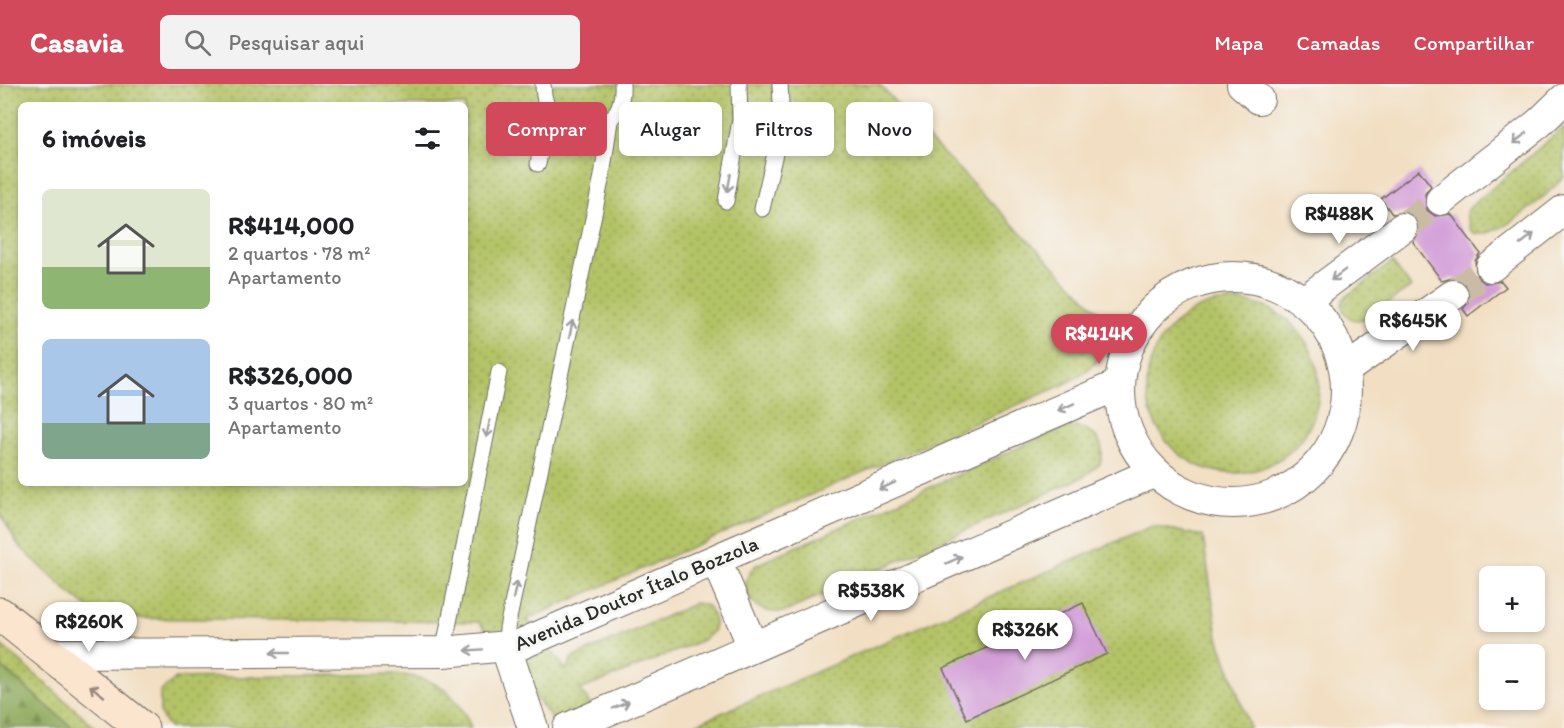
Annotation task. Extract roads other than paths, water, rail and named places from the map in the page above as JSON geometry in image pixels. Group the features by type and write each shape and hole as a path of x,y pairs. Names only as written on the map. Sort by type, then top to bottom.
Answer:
{"main road":[{"path":"0,614 142,728"}],"street":[{"path":"1441,200 1539,123 1564,99"},
{"path":"1491,267 1564,210"},
{"path":"1304,301 1402,228"},
{"path":"1226,276 1267,281 1304,301 1331,332 1345,370 1345,411 1331,449 1304,479 1269,499 1228,504 1189,494 1155,472 1135,446 1123,416 1120,384 1129,344 1152,310 1186,286 1226,276"},
{"path":"1345,370 1453,295"},
{"name":"Avenida Doutor Ítalo Bozzola","path":"49,654 443,652 519,645 1120,384"},
{"path":"568,728 1155,472"},
{"path":"716,560 753,647"},
{"path":"506,648 533,728"}],"lane":[{"path":"543,84 545,102"},
{"path":"506,648 507,628 602,176 610,121 618,109 622,95 621,84"},
{"path":"726,201 740,120 739,84"},
{"path":"762,208 782,123 780,84"},
{"path":"538,164 540,156"},
{"path":"443,652 499,372"}],"tunnel":[{"path":"1402,228 1441,200"},
{"path":"1453,295 1491,267"}]}
